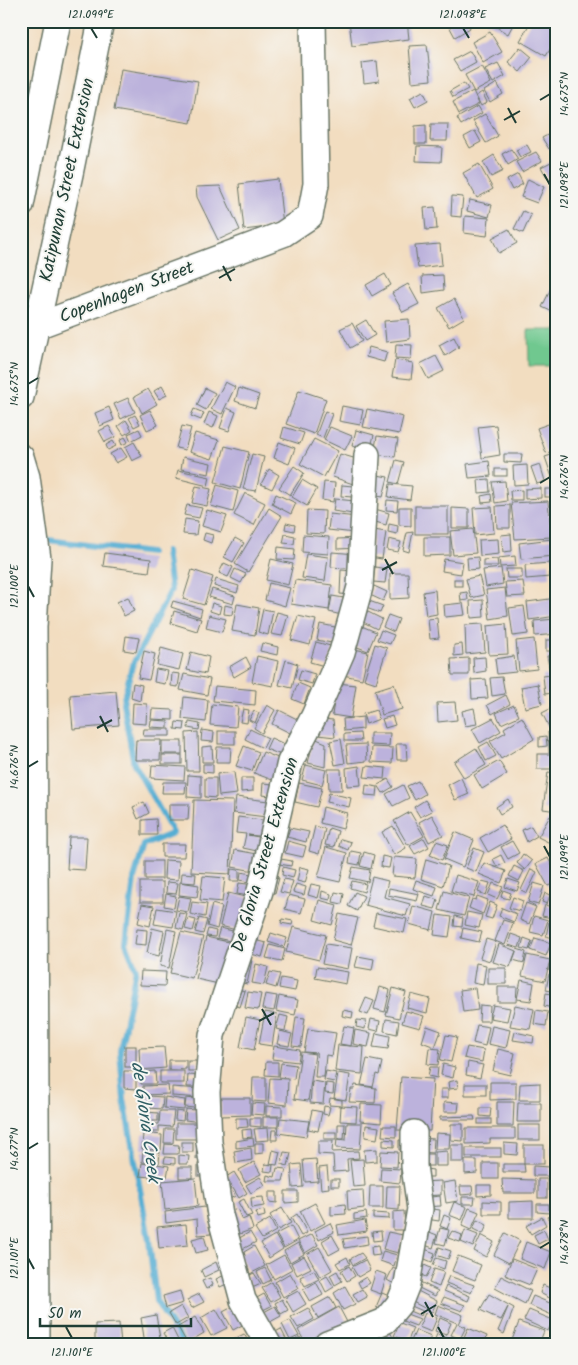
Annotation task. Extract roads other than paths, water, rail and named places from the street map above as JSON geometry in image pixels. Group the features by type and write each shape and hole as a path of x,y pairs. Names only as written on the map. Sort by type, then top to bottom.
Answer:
{"street":[{"path":"21,205 58,21"},
{"name":"Katipunan Street Extension","path":"22,389 101,21"},
{"name":"Copenhagen Street","path":"37,326 283,234 310,216 316,184 313,21"},
{"name":"De Gloria Street Extension","path":"268,1344 243,1300 220,1215 209,1142 207,1092 212,1035 260,891 290,762 314,716 342,652 360,587 367,455"},
{"path":"24,467 38,559 28,627 29,1266 37,1344"},
{"path":"327,1344 385,1321 399,1304 407,1284 420,1209 414,1166 414,1133"}],"waterway":[{"path":"40,539 150,553"},
{"name":"de Gloria Creek","path":"166,552 171,590 132,666 123,703 134,764 173,833 144,845 134,879 126,943 136,969 120,1051 124,1099 149,1240 156,1301 183,1344"}]}
